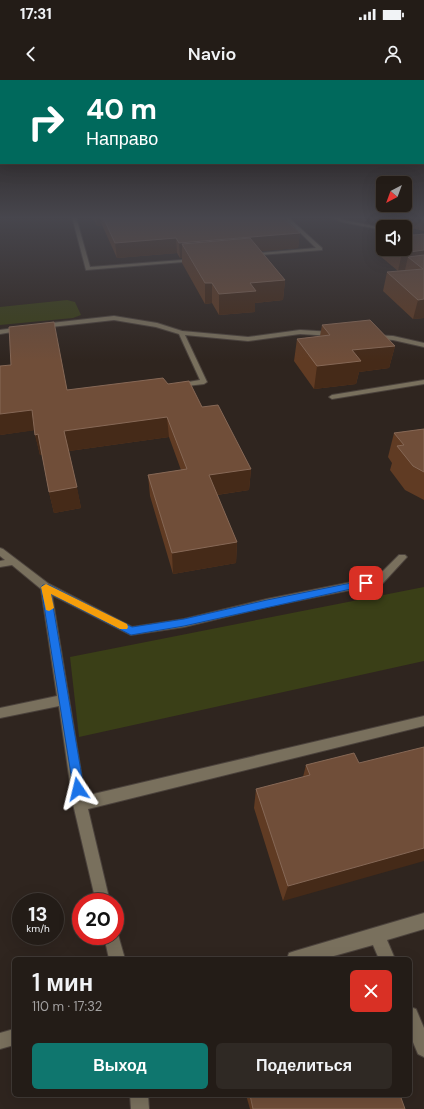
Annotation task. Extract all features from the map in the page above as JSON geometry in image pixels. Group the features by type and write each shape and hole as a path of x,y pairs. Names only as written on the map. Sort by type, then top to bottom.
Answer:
{"lane":[{"path":"87,265 88,269 133,265"},
{"path":"0,332 114,318 157,325 181,333 248,339 300,332 339,334"},
{"path":"174,386 204,382 181,333"},
{"path":"370,336 393,338 424,345"},
{"path":"332,397 424,382"},
{"path":"0,551 46,587 131,631 184,623 267,603 380,580 402,557"},
{"path":"0,564 13,562"},
{"path":"46,587 80,804 102,893"},
{"path":"0,713 64,700"},
{"path":"80,804 424,721"},
{"path":"302,957 424,921"},
{"path":"377,936 385,957"},
{"path":"114,945 117,957"},
{"path":"412,1020 424,1048"},
{"path":"0,1041 12,1038"},
{"path":"139,1097 140,1109"}],"green space":[{"path":"67,300 75,302 81,315 73,318 0,325 0,307"},
{"path":"424,587 424,661 79,737 70,657"}],"building":[{"path":"194,265 273,265 285,280 250,283 256,291 219,294 212,283 205,283"},
{"path":"418,265 424,265 424,299 418,300 387,272 423,269"},
{"path":"370,320 395,346 352,350 361,361 317,366 297,339 330,335 322,325"},
{"path":"54,322 67,390 163,378 168,384 189,381 202,407 218,405 251,469 209,475 237,542 172,553 148,475 187,469 167,417 64,431 77,487 49,492 38,434 35,435 32,410 0,414 0,366 11,365 9,327"},
{"path":"424,429 424,472 413,466 397,446 404,445 394,433"},
{"path":"424,747 424,848 288,886 256,789 310,775 306,765 354,753 359,763"},
{"path":"250,1097 401,1097 405,1109 253,1109"}],"slow traffic":[{"path":"49,608 46,587 123,627"}],"route":[{"path":"78,789 46,587 131,631 184,623 267,603 366,583"}]}
